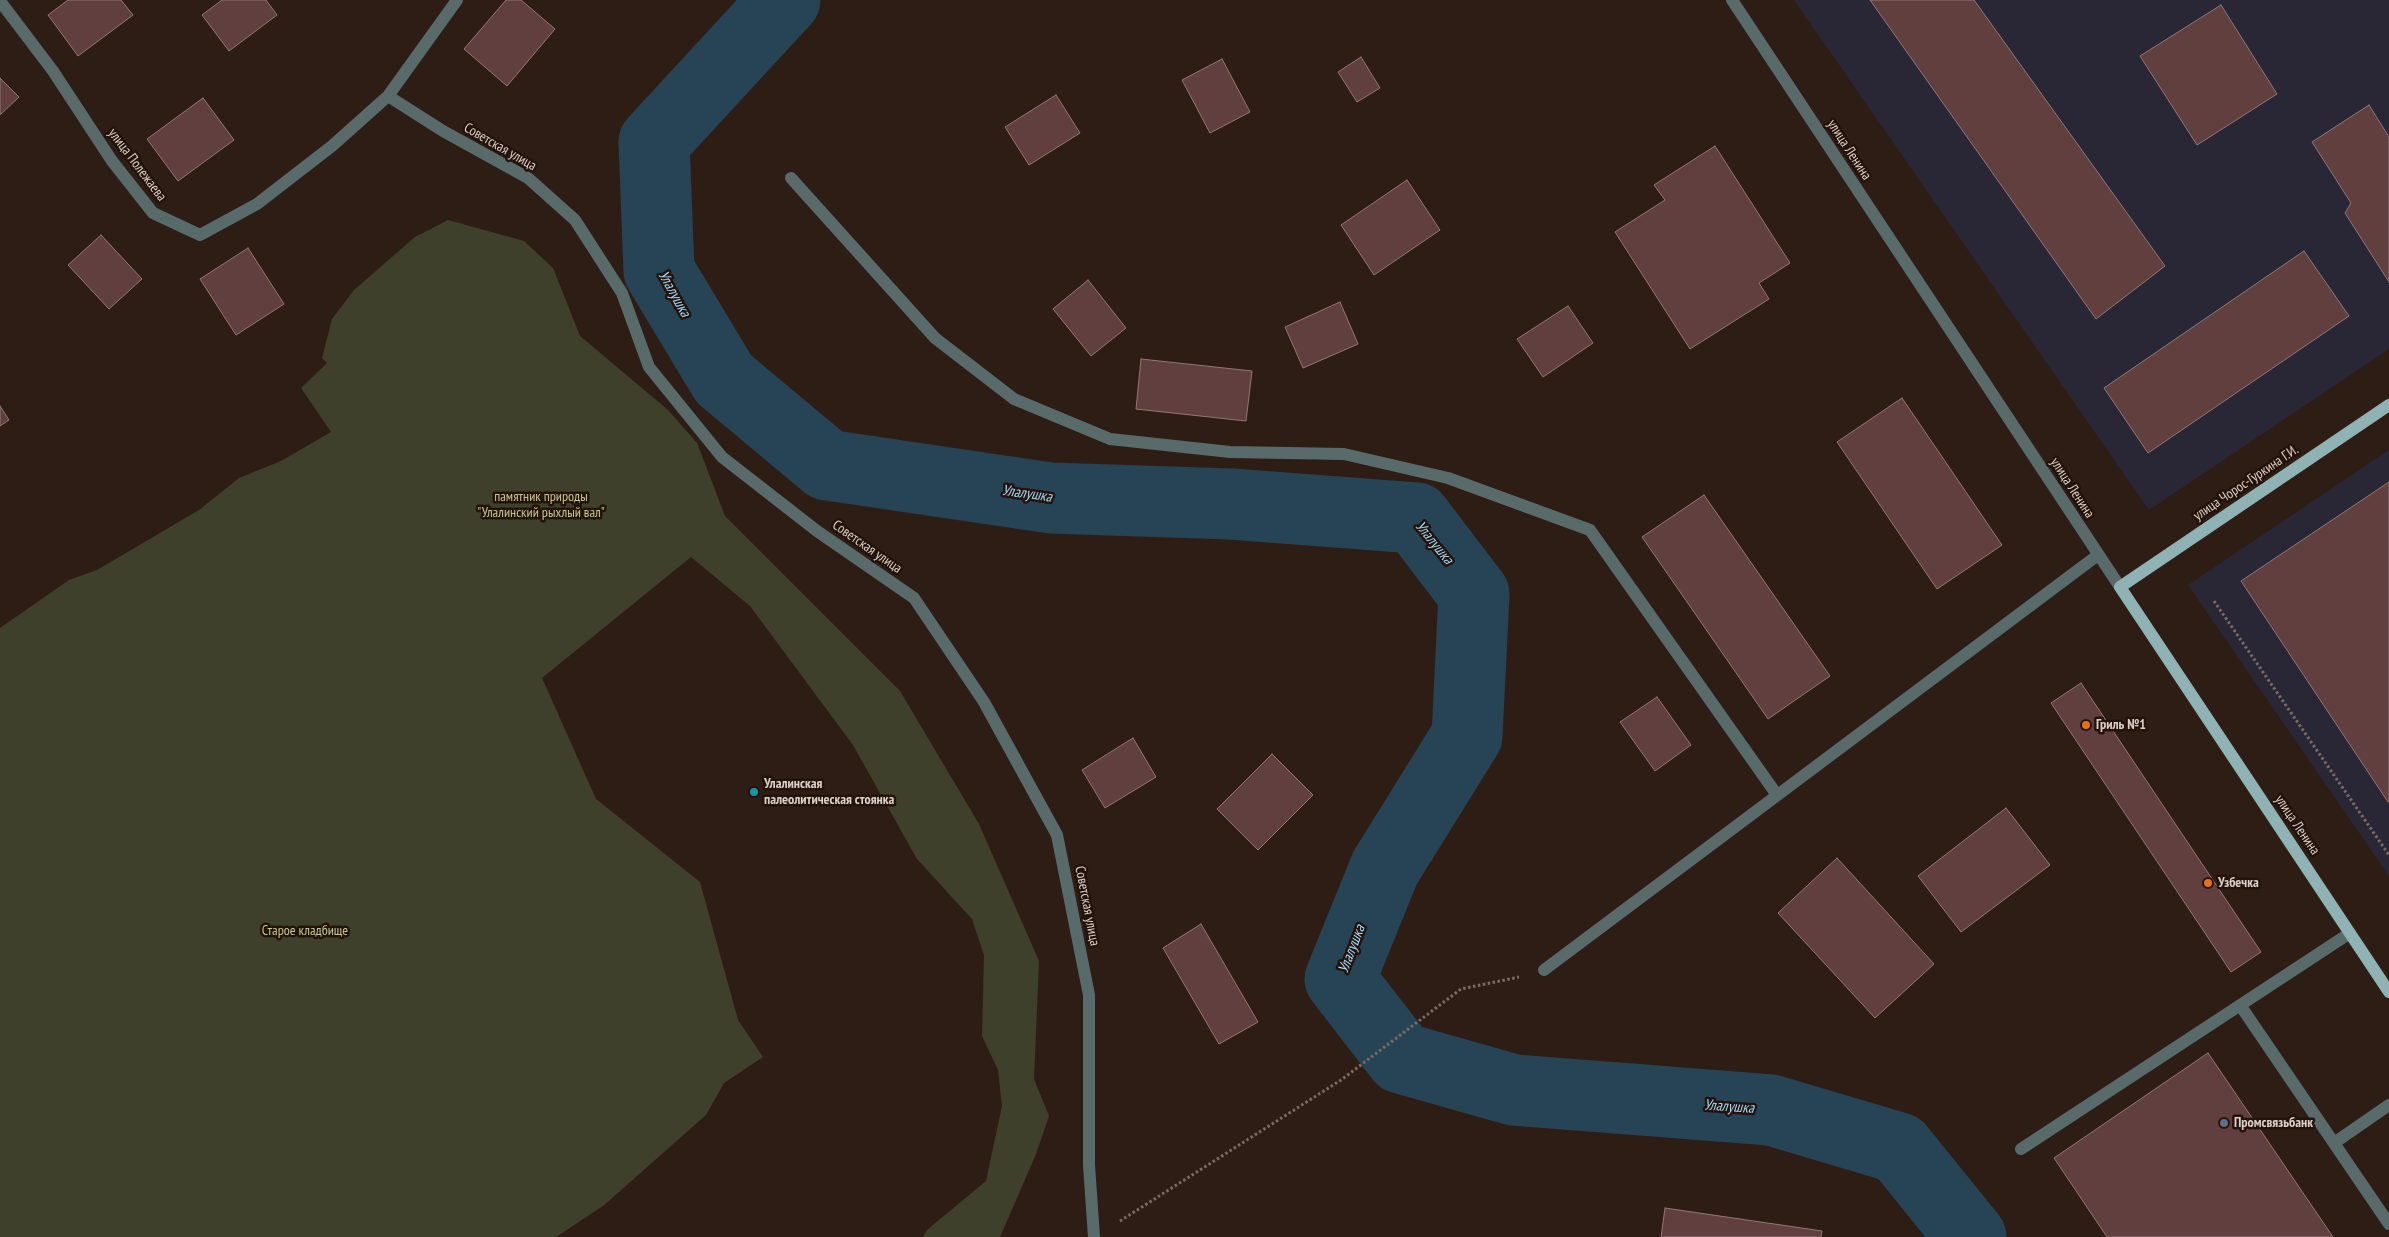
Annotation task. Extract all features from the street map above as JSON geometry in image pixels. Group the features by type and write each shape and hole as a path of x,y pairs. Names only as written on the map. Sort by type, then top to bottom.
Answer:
{"main road":[{"name":"улица Чорос-Гуркина Г.И.","path":"2120,586 2389,404"},
{"name":"улица Ленина","path":"2120,586 2389,992"}],"street":[{"path":"388,96 457,0"},
{"name":"улица Ленина","path":"1732,0 2120,586"},
{"name":"улица Полежаева","path":"0,1 53,72 112,161 153,214 200,235 257,204 332,146 388,96"},
{"name":"Советская улица","path":"388,96 443,132 528,178 575,220 622,293 648,367 722,457 817,530 914,598 984,702 1057,835 1089,995 1090,1165 1094,1237"},
{"path":"791,178 935,338 1014,399 1110,439 1230,452 1344,454 1448,478 1590,530 1777,795"},
{"path":"1544,970 2098,555"},
{"path":"2021,1149 2350,934"},
{"path":"2240,1005 2389,1224"},
{"path":"2334,1143 2389,1105"}],"path":[{"path":"2214,601 2389,855"},
{"path":"1119,1221 1340,1080 1461,989 1544,970"}],"shaded area":[{"path":"1794,0 2389,0 2389,349 2149,510"},
{"path":"2389,450 2389,876 2188,585"}],"green space":[{"name":"Старое кладбище","path":"448,220 524,241 553,268 580,336 668,410 697,443 725,516 900,691 979,824 1039,961 1034,1079 1049,1116 1036,1154 1000,1237 923,1237 927,1230 986,1181 1002,1106 998,1070 982,1036 984,955 972,919 917,859 853,745 750,606 691,557 542,678 596,799 700,882 738,1020 763,1057 724,1083 706,1115 603,1206 556,1237 0,1237 0,628 69,580 97,570 199,510 239,478 281,461 331,432 301,388 327,363 322,358 332,319 354,290 415,237"}],"building":[{"path":"68,0 121,0 133,15 78,56 48,15"},
{"path":"222,0 266,0 277,15 229,51 202,15"},
{"path":"506,0 521,0 555,29 507,86 464,49"},
{"path":"1870,0 1974,0 2165,266 2096,319"},
{"path":"2221,5 2277,94 2197,145 2140,56"},
{"path":"1361,57 1380,88 1357,102 1338,72"},
{"path":"1222,59 1250,112 1210,133 1182,80"},
{"path":"0,78 19,97 0,115"},
{"path":"1056,95 1080,133 1029,165 1005,127"},
{"path":"203,98 234,140 178,181 147,139"},
{"path":"2369,105 2389,137 2389,282 2345,213 2351,203 2312,142"},
{"path":"1715,146 1790,263 1759,283 1769,299 1690,349 1615,232 1665,200 1654,185"},
{"path":"1407,180 1440,230 1374,275 1341,225"},
{"path":"101,235 142,279 109,309 68,265"},
{"path":"248,248 284,304 236,335 200,279"},
{"path":"2304,251 2349,316 2148,453 2104,388"},
{"path":"1088,280 1126,328 1091,356 1053,309"},
{"path":"1340,302 1358,344 1303,368 1285,327"},
{"path":"1568,306 1593,343 1543,377 1517,339"},
{"path":"1141,359 1252,371 1246,421 1136,409"},
{"path":"1902,398 2002,545 1937,589 1837,442"},
{"path":"0,406 9,420 0,426"},
{"path":"2389,482 2389,802 2388,802 2241,581"},
{"path":"1704,495 1830,676 1768,719 1642,537"},
{"path":"2081,683 2261,952 2231,972 2051,703"},
{"path":"1657,697 1691,745 1655,771 1620,722"},
{"path":"1133,738 1156,777 1105,808 1082,770"},
{"path":"1272,754 1313,795 1258,850 1217,809"},
{"path":"2006,808 2050,865 1961,932 1918,876"},
{"path":"1837,858 1934,964 1875,1018 1778,913"},
{"path":"1201,924 1258,1022 1219,1044 1163,948"},
{"path":"2208,1053 2333,1237 2107,1237 2054,1158"},
{"path":"1665,1208 1822,1231 1821,1237 1661,1237"}],"waterway":[{"name":"Улалушка","path":"785,0 654,142 659,271 724,379 827,465 1051,498 1231,504 1416,518 1474,594 1467,736 1385,868 1340,979 1401,1058 1514,1090 1771,1110 1899,1148 1971,1237"}],"place":[{"name":"Гриль №1","path":"2086,725"},
{"name":"Улалинская палеолитическая стоянка","path":"754,792"},
{"name":"Узбечка","path":"2208,883"},
{"name":"Промсвязьбанк","path":"2224,1123"}],"park label":[{"name":"памятник природы \"Улалинский рыхлый вал\"","path":"541,506"}]}
